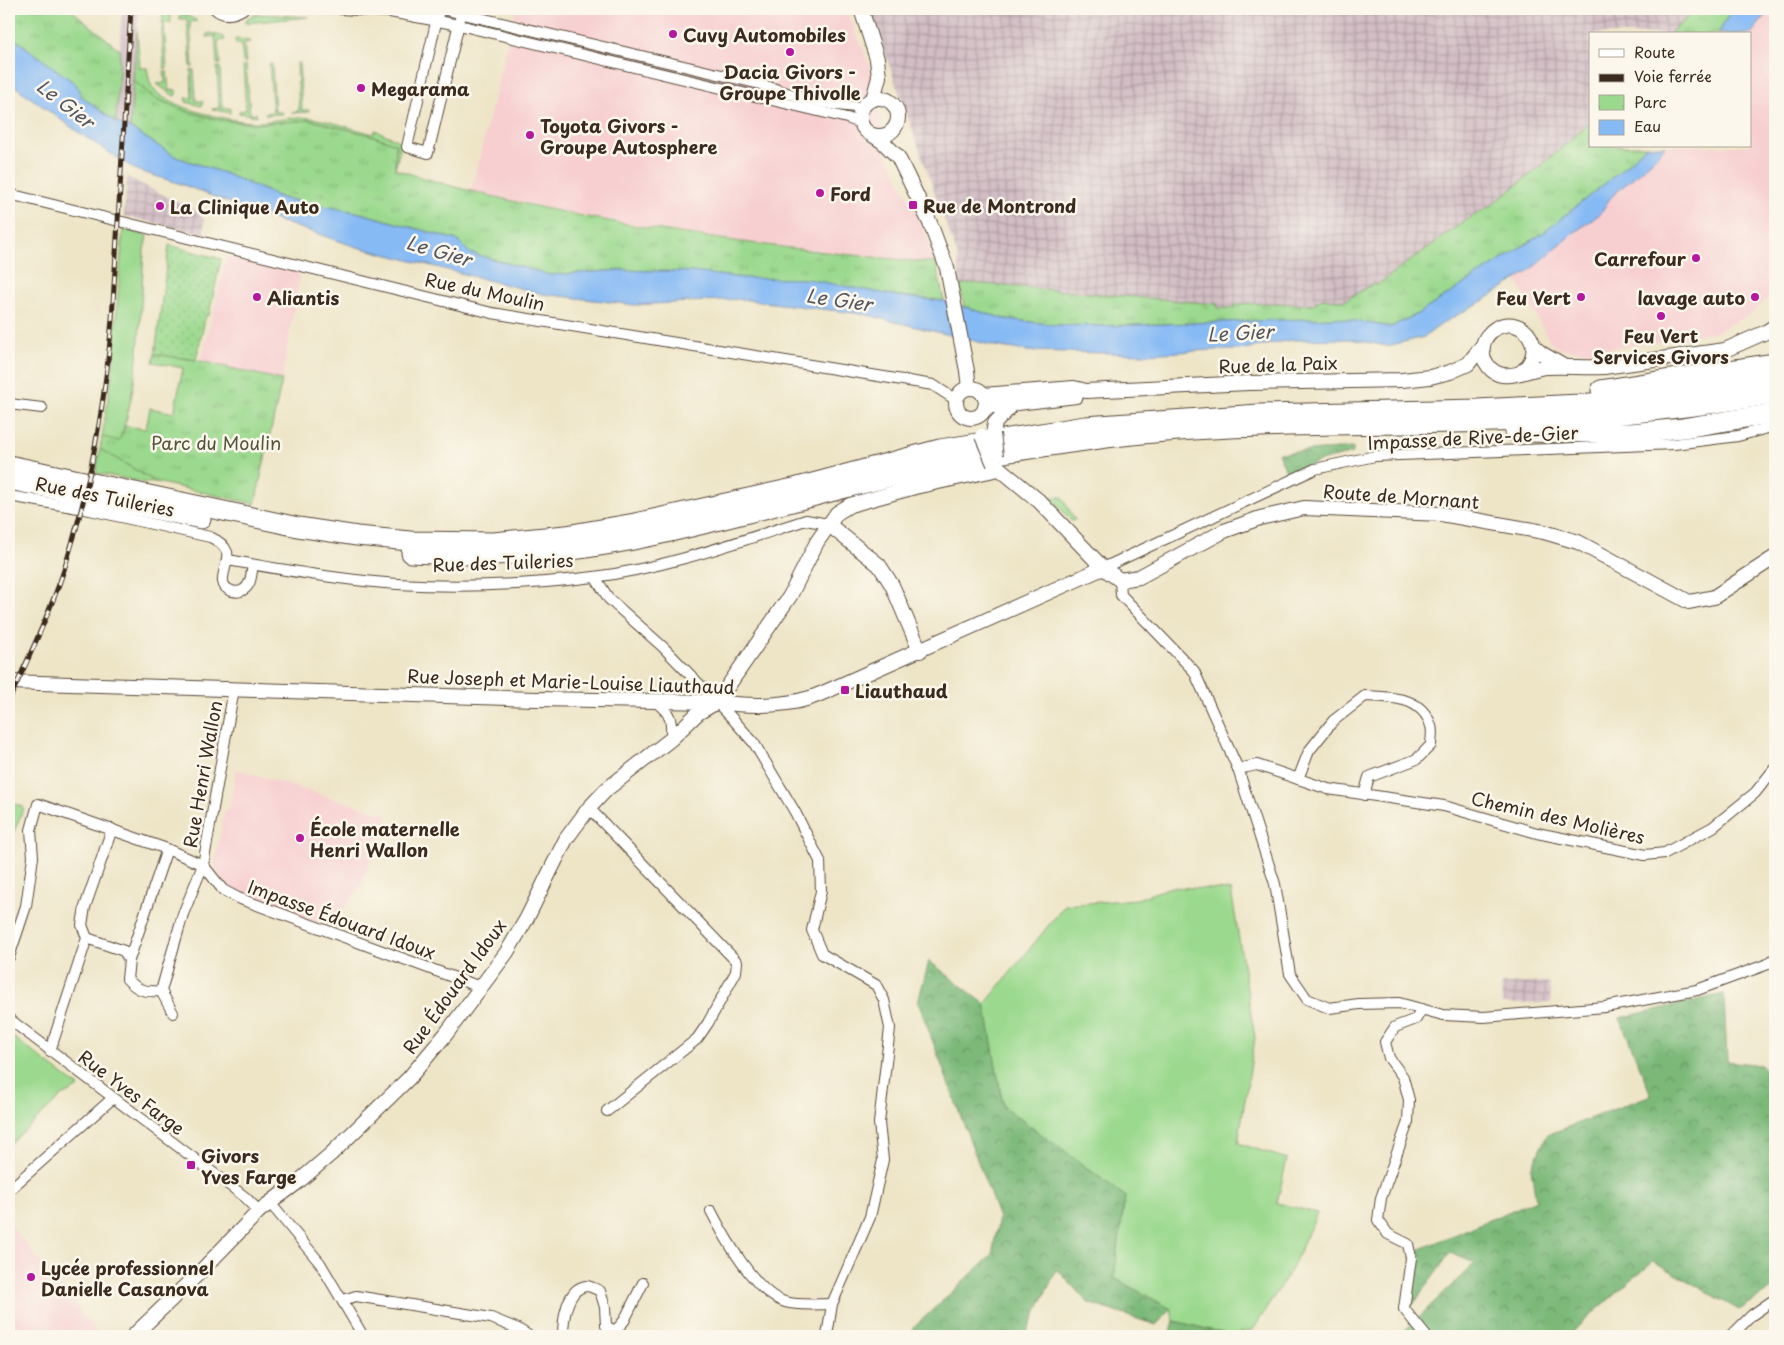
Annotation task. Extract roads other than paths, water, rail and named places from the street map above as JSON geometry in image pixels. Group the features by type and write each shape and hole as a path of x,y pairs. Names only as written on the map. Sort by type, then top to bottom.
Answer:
{"highway":[{"path":"1477,409 1775,363"},
{"path":"9,464 298,527 347,535 410,541 494,542 566,536 636,523 798,487 940,449 1085,426 1259,414 1477,409 1589,403 1672,395 1775,379"},
{"path":"9,480 294,538 353,548 437,555 509,555 560,551 625,542 698,526 941,466 1037,448 1118,437 1218,430 1523,421 1660,410 1775,394"},
{"path":"1422,424 1439,430 1631,433 1683,428 1775,413"}],"main road":[{"path":"861,9 877,59 879,77 868,103 859,117 860,123 863,129 884,142 898,157 930,223 951,283 969,388"},
{"path":"877,59 884,70 886,94 896,107 898,113 895,136 898,157"},
{"path":"868,103 878,98 891,102"},
{"path":"874,136 887,135 896,126"},
{"path":"1563,366 1533,346 1526,332 1512,325 1504,325 1490,332 1483,345 1484,360 1488,367 1495,373 1503,376 1512,376 1537,367 1604,367 1725,350 1766,332 1775,326"},
{"name":"Rue de la Paix","path":"981,407 1074,388 1086,391 1248,383 1402,380 1430,377 1450,372 1468,364 1483,345"},
{"path":"1520,373 1532,361 1533,346"},
{"path":"1468,364 1488,367"},
{"path":"981,407 965,417 957,408 956,400 961,392 969,388 977,390 981,407 985,434 996,465 1040,501 1104,568 1120,580"},
{"name":"Rue de la Paix","path":"981,407 1075,396 1086,391"},
{"path":"985,434 1013,404"},
{"path":"717,702 790,596 828,524 837,513 850,505 996,465"},
{"name":"Route de Mornant","path":"1120,580 1139,577 1224,532 1260,518 1304,508 1441,514 1544,532 1578,542 1689,602 1714,597 1775,557"},
{"path":"828,524 879,565 892,584 920,651"},
{"name":"Rue Joseph et Marie-Louise Liauthaud","path":"9,682 717,702 739,705 780,704 809,698 920,651 1104,568"},
{"name":"Rue Édouard Idoux","path":"141,1333 259,1211 331,1154 410,1078 446,1034 507,952 527,918 566,839 589,808 607,789 671,739 698,714 717,702"}],"street":[{"path":"215,9 228,15 243,9"},
{"path":"341,9 378,11 459,24 847,118 860,123"},
{"path":"462,11 428,153 407,148 440,9 462,11 850,107 868,103"},
{"name":"Rue du Moulin","path":"9,194 492,312 933,385 956,400"},
{"path":"9,404 42,408"},
{"name":"Impasse de Rive-de-Gier","path":"1104,568 1314,469 1375,456 1674,444 1738,436 1775,426"},
{"name":"Rue des Tuileries","path":"9,496 90,510 210,537 219,542 226,550 228,560 396,584 497,585 595,577 658,564 806,520 828,524"},
{"path":"228,560 222,578 225,586 233,592 242,591 249,585 253,565"},
{"path":"595,577 609,599 663,647 754,743 796,812 820,861 821,892 812,930 822,954 876,985 884,1000 890,1028 879,1124 883,1160 870,1217 832,1304 827,1336"},
{"path":"1120,580 1122,595 1194,670 1238,769 1275,884 1290,974 1307,999 1329,1008 1359,1004 1399,1003 1443,1015 1484,1017 1605,1007 1696,990 1768,964 1775,958"},
{"name":"Rue Henri Wallon","path":"161,991 183,914 203,865 234,689"},
{"path":"1298,779 1309,751 1332,721 1365,696 1393,697 1410,702 1425,712 1432,728 1431,745 1417,759 1370,777 1364,794"},
{"path":"655,701 667,711 672,721 671,739"},
{"name":"Chemin des Molières","path":"1238,769 1257,765 1328,789 1444,806 1538,833 1645,855 1665,853 1712,828 1755,793 1775,768"},
{"path":"9,957 26,906 34,857 31,830 38,804 167,849 203,865"},
{"path":"589,808 737,962 736,972 697,1039 607,1111"},
{"path":"50,1051 87,938 82,925 85,907 112,829"},
{"path":"167,849 129,960 127,979 135,988 150,992 161,991 173,1013"},
{"name":"Impasse Édouard Idoux","path":"203,865 223,890 238,898 480,987"},
{"path":"87,938 124,951 129,960"},
{"path":"1422,1009 1416,1019 1395,1027 1385,1042 1389,1058 1403,1077 1409,1100 1408,1122 1381,1198 1378,1220 1388,1234 1408,1244 1411,1258 1404,1309 1426,1336"},
{"name":"Rue Yves Farge","path":"9,1020 230,1186 259,1211"},
{"path":"9,1190 114,1098"},
{"path":"270,1202 320,1263 364,1336"},
{"path":"711,1211 730,1246 745,1267 776,1298 796,1304 832,1304"},
{"path":"563,1336 563,1319 568,1304 578,1289 588,1286 600,1291 605,1307 606,1326 615,1331 624,1321 643,1283"},
{"path":"343,1300 356,1296 491,1318 518,1329 529,1336"},
{"path":"1731,1336 1752,1315 1775,1299"}],"water":[{"path":"1732,9 1771,9 1752,33 1719,32"},
{"name":"Le Gier","path":"9,35 76,84 81,96 116,122 130,128 176,157 224,173 282,198 360,213 457,240 470,253 550,275 621,270 692,272 744,278 807,279 903,297 944,301 1005,319 1057,325 1105,326 1337,318 1391,327 1421,312 1543,233 1619,172 1644,148 1663,148 1654,159 1610,198 1600,214 1572,234 1528,272 1486,299 1443,323 1424,337 1387,346 1350,339 1291,340 1239,350 1146,354 1027,351 995,346 863,314 740,299 635,305 543,294 357,247 261,215 181,184 136,170 78,132 9,82"}],"railway":[{"path":"9,700 45,620 64,570 89,477 101,414 112,319 131,9"}],"place":[{"name":"Cuvy Automobiles","path":"673,34"},
{"name":"Dacia Givors - Groupe Thivolle","path":"790,52"},
{"name":"Megarama","path":"361,88"},
{"name":"Toyota Givors - Groupe Autosphere","path":"530,135"},
{"name":"Ford","path":"820,193"},
{"name":"Rue de Montrond","path":"913,205"},
{"name":"La Clinique Auto","path":"160,206"},
{"name":"Carrefour","path":"1696,258"},
{"name":"Aliantis","path":"257,297"},
{"name":"Feu Vert","path":"1581,297"},
{"name":"lavage auto","path":"1755,297"},
{"name":"Feu Vert Services Givors","path":"1661,316"},
{"name":"Liauthaud","path":"845,690"},
{"name":"École maternelle Henri Wallon","path":"300,838"},
{"name":"Givors Yves Farge","path":"191,1165"},
{"name":"Lycée professionnel Danielle Casanova","path":"31,1277"}],"park label":[{"name":"Parc du Moulin","path":"216,442"}]}
